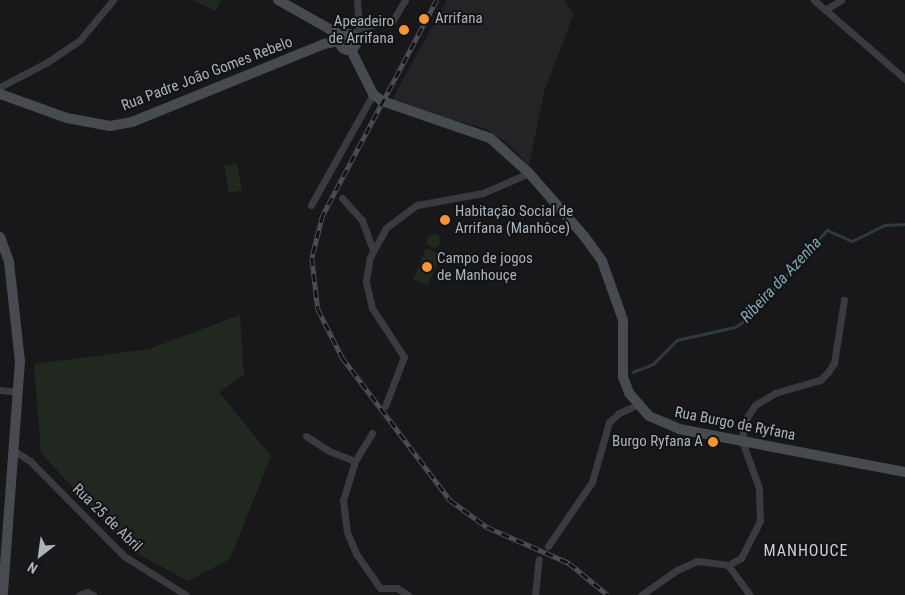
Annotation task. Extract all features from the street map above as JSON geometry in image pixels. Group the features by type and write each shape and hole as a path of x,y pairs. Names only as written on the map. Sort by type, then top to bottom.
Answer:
{"main road":[{"path":"278,0 348,35 343,49 351,50 373,94"},
{"name":"Rua Padre João Gomes Rebelo","path":"0,94 68,118 110,126 132,122 348,35"},
{"name":"Rua Burgo de Ryfana","path":"373,94 390,106 490,138 529,173 584,236 606,269 626,331 623,377 638,405 665,425 905,472"},
{"path":"0,237 9,262 17,312 18,392 16,452 3,595"}],"street":[{"path":"0,87 46,64 79,41 113,0"},
{"path":"348,35 357,0"},
{"name":"Rua Padre João Gomes Rebelo","path":"348,35 393,20 405,0"},
{"path":"814,0 905,79"},
{"path":"825,10 841,0"},
{"path":"311,205 373,94"},
{"path":"385,406 404,357 372,308 366,281 373,251 386,228 417,205 483,193 529,173"},
{"path":"342,198 362,220 373,251"},
{"path":"641,595 687,564 709,561 728,565 741,558 760,521 759,488 742,441 744,422 755,405 775,393 820,380 828,372 834,363 844,300"},
{"path":"0,390 18,392"},
{"path":"548,546 592,482 609,422 619,413 638,405"},
{"path":"372,434 355,460 343,500 347,532 357,555 380,588"},
{"path":"306,436 329,451 355,460"},
{"name":"Rua 25 de Abril","path":"16,452 30,460 124,556 186,595"},
{"path":"535,595 539,559"},
{"path":"728,565 750,595"},
{"path":"374,595 380,588 397,588 408,595"},
{"path":"79,595 87,592 93,595"}],"shaded area":[{"path":"193,0 221,0 216,11"},
{"path":"447,0 564,0 574,13 544,92 529,166 511,146 486,129 396,104 393,98"},
{"path":"237,163 242,191 229,193 224,165"},
{"path":"431,234 437,234 441,241 437,248 431,248 427,244 427,238"},
{"name":"Campo de jogos de Manhouçe","path":"426,248 441,254 428,286 413,280"},
{"path":"240,315 244,375 219,392 271,456 230,559 188,581 129,549 41,453 34,364 149,349"}],"waterway":[{"name":"Ribeira da Azenha","path":"633,372 653,364 677,340 735,327 747,319 827,230 852,241 885,225 905,224"}],"railway":[{"path":"437,0 323,215 312,258 318,309 342,357 450,500 487,527 569,563 608,595"}],"place":[{"name":"Arrifana","path":"424,19"},
{"name":"Apeadeiro de Arrifana","path":"404,30"},
{"name":"Habitação Social de Arrifana (Manhôce)","path":"445,220"},
{"name":"Campo de jogos de Manhouçe","path":"427,267"},
{"name":"Burgo Ryfana A","path":"713,442"}],"district":[{"name":"MANHOUCE","path":"806,551"}]}
